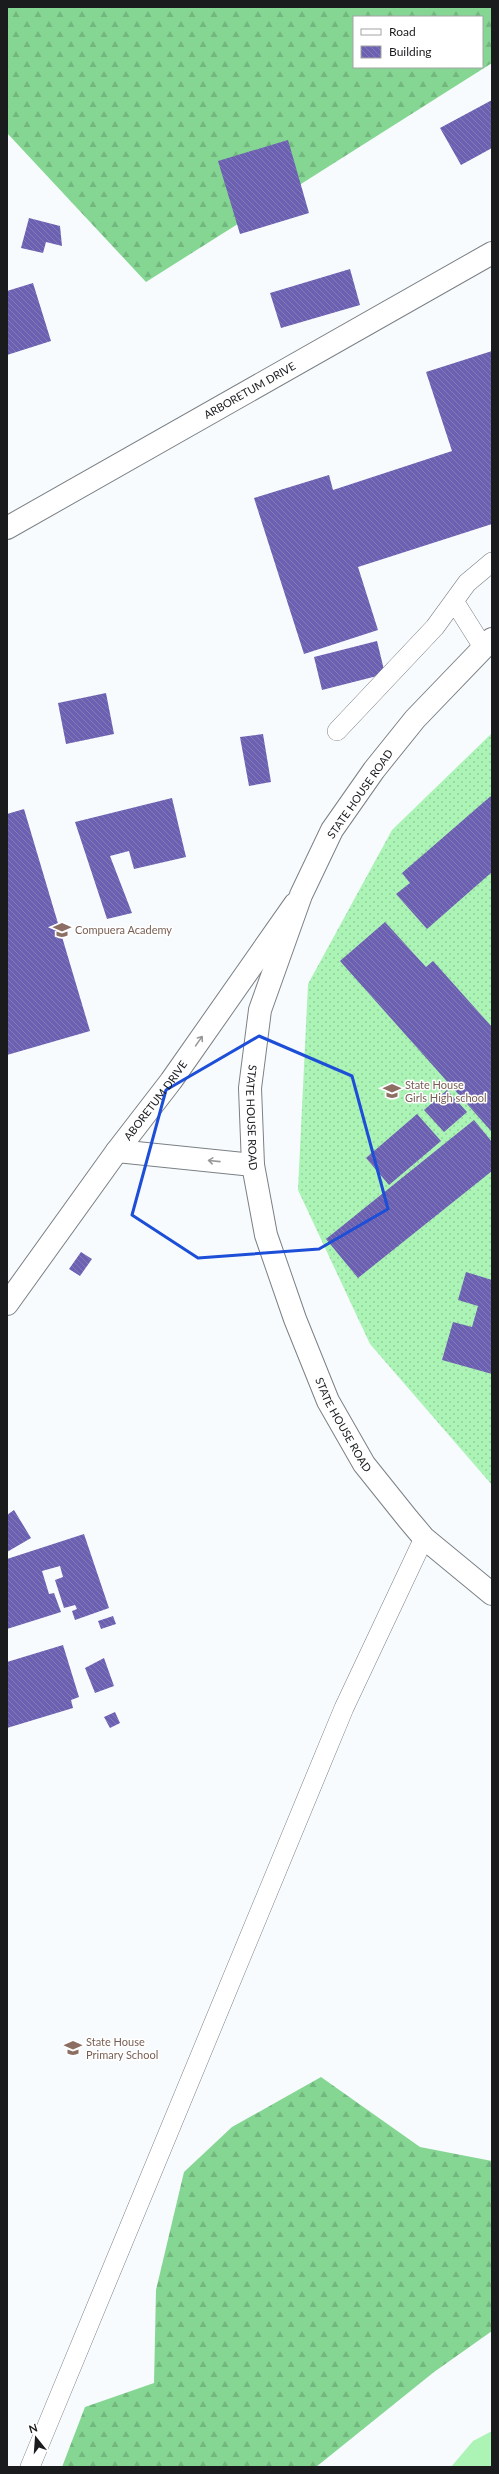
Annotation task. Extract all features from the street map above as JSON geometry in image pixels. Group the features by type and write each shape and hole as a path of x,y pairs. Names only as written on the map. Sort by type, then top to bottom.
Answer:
{"street":[{"name":"ARBORETUM DRIVE","path":"7,528 492,252"},
{"name":"STATE HOUSE ROAD","path":"488,643 415,719 374,770 332,830 301,894 260,1010 250,1088 253,1165 266,1235 295,1319 328,1400 364,1464 424,1538 492,1594"},
{"name":"ABORETUM DRIVE","path":"7,1304 117,1151 171,1081 301,894"},
{"path":"117,1151 253,1165"}],"lane":[{"path":"337,730 435,627 467,583 492,562"},
{"path":"454,601 488,643"},
{"path":"30,2467 344,1708 424,1538"}],"highlighted area":[{"path":"259,1036 352,1076 388,1209 319,1249 198,1258 132,1215 166,1090"}],"green space":[{"path":"7,7 492,7 492,63 146,282 7,133"},
{"name":"State House Girls High school","path":"492,733 492,1485 370,1344 298,1190 308,984 392,830"},
{"path":"321,2077 420,2147 492,2161 492,2331 434,2372 316,2467 62,2467 85,2407 154,2383 156,2290 184,2172 232,2127"},
{"path":"492,2431 492,2467 451,2467 473,2441"}],"building":[{"path":"492,100 492,148 461,165 440,128"},
{"path":"288,140 309,213 240,234 218,161"},
{"path":"29,218 60,226 62,246 46,242 43,253 21,248"},
{"path":"350,269 360,305 281,328 270,293"},
{"path":"33,283 51,341 7,355 7,291"},
{"path":"492,351 492,524 358,567 378,630 304,654 254,498 329,475 333,490 452,451 426,372"},
{"path":"377,641 385,674 322,690 314,657"},
{"path":"106,693 114,734 66,744 58,703"},
{"path":"263,734 271,782 249,786 240,737"},
{"path":"492,795 492,872 427,929 396,894 410,883 402,873"},
{"path":"172,798 186,857 134,869 129,851 110,856 132,913 107,919 75,822"},
{"path":"24,809 90,1031 7,1055 7,814"},
{"path":"385,922 426,967 433,961 492,1027 492,1132 340,961"},
{"path":"447,1090 467,1112 444,1132 424,1110"},
{"path":"417,1114 441,1141 389,1185 366,1158"},
{"path":"474,1120 492,1142 492,1171 358,1278 326,1239"},
{"path":"81,1252 92,1259 80,1276 69,1269"},
{"path":"466,1272 492,1280 492,1374 442,1360 453,1322 472,1327 478,1306 458,1300"},
{"path":"14,1510 31,1538 7,1552 7,1515"},
{"path":"84,1534 109,1608 75,1620 72,1611 77,1609 75,1605 64,1608 55,1580 63,1577 60,1566 42,1571 49,1594 54,1593 61,1612 7,1629 7,1559"},
{"path":"113,1616 116,1624 101,1629 98,1621"},
{"path":"63,1645 79,1697 71,1700 73,1708 7,1728 7,1662"},
{"path":"104,1658 114,1686 95,1693 85,1668"},
{"path":"115,1712 120,1723 110,1728 104,1717"}],"place":[{"name":"Compuera Academy","path":"62,930"},
{"name":"State House Girls High school","path":"392,1091"},
{"name":"State House Primary School","path":"73,2048"}]}
